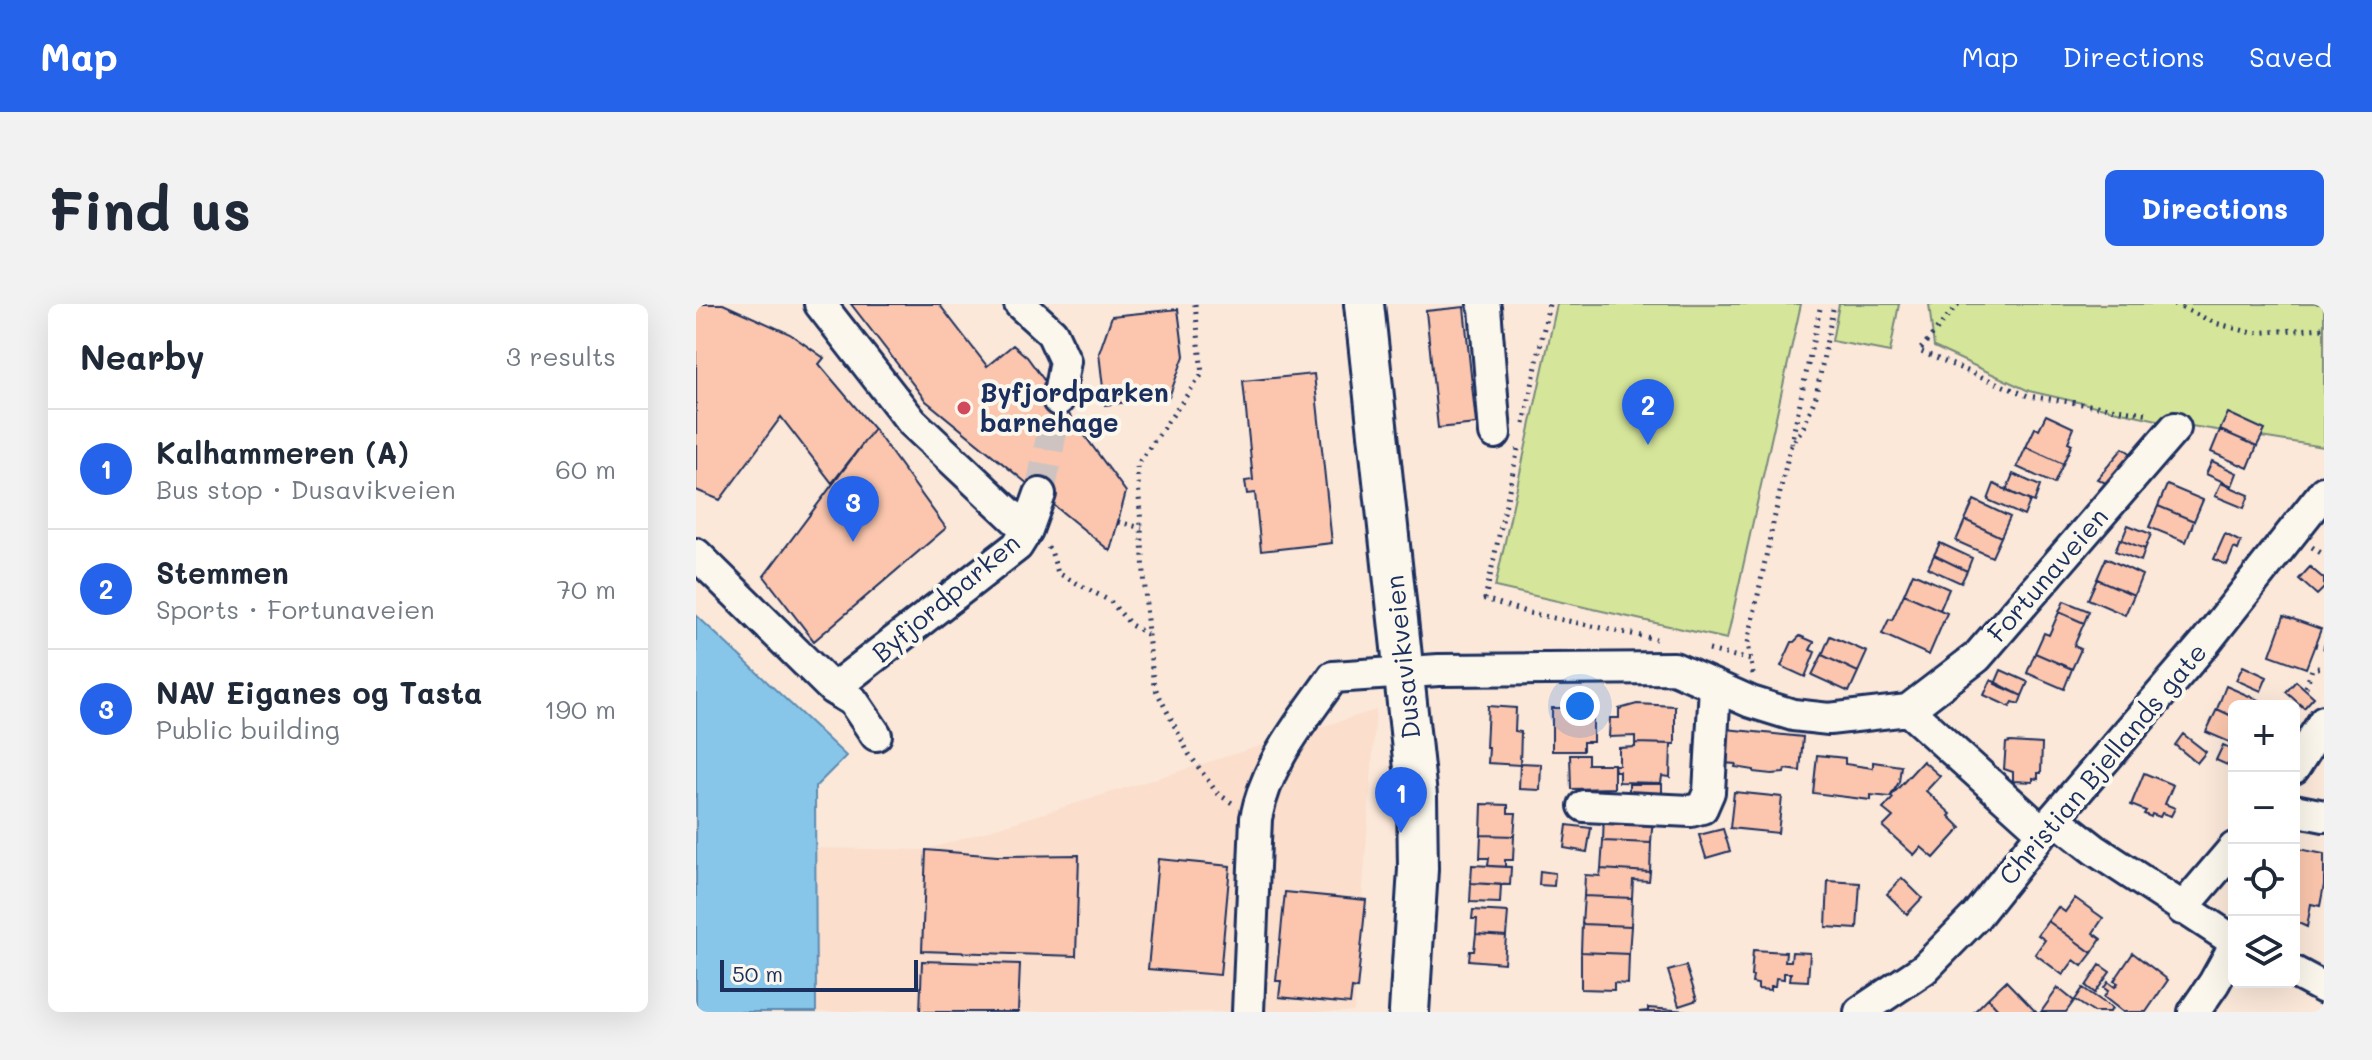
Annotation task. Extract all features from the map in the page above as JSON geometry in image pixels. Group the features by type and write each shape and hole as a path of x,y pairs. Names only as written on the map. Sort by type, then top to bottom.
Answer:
{"main road":[{"name":"Dusavikveien","path":"1364,304 1417,796 1418,869 1409,1012"}],"street":[{"path":"820,304 912,422 1034,536"},
{"path":"1020,304 1052,333 1065,361 1058,400"},
{"path":"1483,304 1495,433"},
{"name":"Fortunaveien","path":"1908,710 1977,657 2175,428"},
{"name":"Christian Bjellands gate","path":"1860,1012 1924,969 1976,916 2049,825 2204,644 2324,492"},
{"name":"Byfjordparken","path":"833,689 1034,536 1040,494"},
{"path":"696,554 833,689 853,701 876,735"},
{"path":"1248,1012 1256,818 1261,792 1273,763 1333,677 1405,672 1674,668 1751,702 1793,715 1829,719 1908,710 2049,825 2095,850 2228,937"},
{"path":"1584,806 1691,811 1702,808 1709,792 1715,686"},
{"path":"2300,759 2324,721"},
{"path":"2300,811 2324,816"},
{"path":"2182,909 2228,855"},
{"path":"2194,1012 2228,958"},
{"path":"2300,975 2324,988"}],"path":[{"path":"1195,304 1202,374 1137,465 1154,686 1189,754 1217,793 1256,818"},
{"path":"1549,304 1485,599 1529,613 1663,640"},
{"path":"1751,702 1755,681 1748,643 1821,304"},
{"path":"1790,447 1804,426 1816,396 1834,304"},
{"path":"1958,304 1919,351 2028,396 2162,416 2175,428"},
{"path":"2174,304 2215,323 2253,333 2324,328"},
{"path":"1118,522 1142,528"},
{"path":"1034,536 1051,551 1058,573 1110,601 1131,625 1148,635"},
{"path":"2315,645 2324,647"},
{"path":"1707,650 1751,660"},
{"path":"2306,687 2312,669 2324,667"}],"shaded area":[{"path":"1376,710 1354,1012 816,1012 815,848 926,850"}],"green space":[{"path":"1557,304 1801,304 1727,639 1495,587"},
{"path":"1839,304 1899,304 1890,352 1832,341"},
{"path":"1929,304 2324,304 2324,447 2166,422 2029,391 1934,347"}],"water":[{"path":"696,615 846,756 815,787 816,1012 696,1012"}],"building":[{"path":"696,304 723,304 790,334 824,358 819,364 874,429 832,483 781,417 720,500 696,490"},
{"path":"851,304 939,304 987,366 1013,345 1027,357 1126,492 1110,551 926,401"},
{"path":"1464,307 1476,424 1438,428 1426,311"},
{"path":"1178,309 1184,356 1169,397 1105,405 1099,353 1112,316"},
{"path":"1314,374 1332,543 1261,551 1255,493 1247,494 1245,481 1253,480 1243,381"},
{"path":"2228,413 2265,430 2257,446 2220,430"},
{"path":"2046,415 2074,428 2068,442 2072,444 2063,464 2026,447 2035,428 2039,429"},
{"path":"874,429 946,528 814,641 764,576"},
{"path":"2220,430 2257,446 2248,468 2211,452"},
{"path":"2026,447 2063,464 2054,484 2017,467"},
{"path":"2123,448 2136,457 2112,486 2097,479"},
{"path":"2212,461 2237,473 2232,486 2206,474"},
{"path":"2013,474 2040,486 2034,502 2006,491"},
{"path":"2221,483 2249,495 2244,508 2215,496"},
{"path":"1994,484 2030,501 2024,516 1988,500"},
{"path":"2167,485 2203,500 2194,521 2158,506"},
{"path":"1974,500 2010,517 2001,537 1965,520"},
{"path":"2158,506 2194,521 2186,542 2149,527"},
{"path":"1965,520 2001,537 1992,557 1956,541"},
{"path":"2128,525 2151,534 2145,549 2122,540"},
{"path":"2225,534 2241,542 2238,550 2234,548 2227,565 2214,559"},
{"path":"2120,539 2145,549 2141,561 2115,551"},
{"path":"1940,543 1972,558 1967,571 1934,555"},
{"path":"1934,555 1967,571 1961,583 1928,568"},
{"path":"2106,558 2142,575 2134,595 2097,579"},
{"path":"2310,567 2324,579 2324,588 2317,595 2299,579"},
{"path":"1913,573 1949,589 1940,610 1904,594"},
{"path":"2097,579 2134,595 2125,615 2088,599"},
{"path":"1904,594 1947,613 1929,655 1882,634"},
{"path":"2064,601 2089,611 2084,623 2059,612"},
{"path":"2059,612 2084,623 2074,646 2081,649 2072,669 2035,653 2044,633 2049,635"},
{"path":"2284,616 2321,629 2306,668 2270,655"},
{"path":"1800,636 1814,642 1810,650 1815,652 1805,677 1781,666 1792,642"},
{"path":"1830,636 1867,652 1858,672 1822,655"},
{"path":"2035,653 2072,669 2064,689 2027,673"},
{"path":"1822,655 1858,672 1849,692 1812,675"},
{"path":"2243,666 2267,677 2261,691 2236,680"},
{"path":"2001,670 2028,682 2022,696 1995,684"},
{"path":"1991,680 2022,696 2019,704 2013,702 2010,707 1984,695"},
{"path":"2296,681 2314,697 2304,708 2300,700 2295,700 2286,692"},
{"path":"2226,686 2258,700 2228,700 2228,714 2217,709"},
{"path":"1637,704 1675,706 1675,744 1635,743 1635,736 1609,737 1610,718 1619,718 1619,709"},
{"path":"1488,706 1516,708 1515,731 1521,732 1520,765 1488,763"},
{"path":"1552,708 1583,708 1583,719 1593,719 1593,742 1583,742 1583,751 1552,751"},
{"path":"2217,709 2228,714 2228,741 2206,732"},
{"path":"1726,729 1803,737 1800,771 1785,769 1784,773 1772,774 1723,763"},
{"path":"2183,734 2206,752 2197,763 2175,745"},
{"path":"1635,743 1671,744 1670,777 1662,776 1661,783 1619,782 1619,771 1615,771 1614,765 1619,765 1619,748 1635,747"},
{"path":"2006,743 2042,744 2038,779 2033,778 2033,782 2013,781 2013,772 2004,769"},
{"path":"2223,745 2228,747 2228,765 2216,760"},
{"path":"1570,755 1588,755 1588,764 1614,764 1614,788 1571,789"},
{"path":"1817,755 1845,758 1845,764 1873,768 1873,762 1901,766 1899,782 1890,797 1871,795 1871,800 1813,793"},
{"path":"1923,761 1940,776 1926,791 1961,828 1934,858 1921,847 1914,855 1883,827 1893,817 1883,809"},
{"path":"1520,763 1541,764 1540,790 1519,789"},
{"path":"2144,773 2173,785 2165,804 2175,808 2171,816 2162,813 2160,817 2152,814 2151,817 2144,814 2146,811 2131,805"},
{"path":"1629,784 1662,784 1662,796 1629,796"},
{"path":"1734,792 1782,797 1778,833 1730,828"},
{"path":"1482,804 1508,805 1508,813 1516,813 1514,836 1481,835"},
{"path":"1604,813 1653,815 1651,843 1603,841"},
{"path":"1567,825 1591,828 1587,852 1564,848"},
{"path":"1723,829 1730,851 1706,858 1699,835"},
{"path":"1481,835 1514,836 1513,860 1505,860 1505,867 1488,866 1489,858 1480,858"},
{"path":"1603,841 1651,843 1650,872 1601,869"},
{"path":"2300,849 2324,854 2320,906 2311,904 2307,927 2300,924"},
{"path":"926,850 997,856 1079,855 1076,956 922,951"},
{"path":"1158,859 1230,866 1220,975 1148,969"},
{"path":"1472,865 1511,867 1510,885 1471,883"},
{"path":"1601,869 1650,872 1649,881 1633,880 1632,898 1584,896 1585,875 1600,876"},
{"path":"1540,871 1555,873 1554,886 1539,885"},
{"path":"1902,878 1922,898 1907,914 1887,894"},
{"path":"1828,881 1860,883 1857,929 1826,927"},
{"path":"1471,883 1501,885 1500,903 1470,902"},
{"path":"1285,892 1366,900 1357,989 1352,988 1350,1004 1279,997 1281,981 1276,981"},
{"path":"1584,896 1632,898 1631,926 1582,924"},
{"path":"2075,898 2103,918 2093,933 2101,939 2092,953 2048,921 2058,907 2065,912"},
{"path":"1473,910 1508,912 1506,936 1476,934 1477,919 1472,919"},
{"path":"2048,921 2092,953 2082,966 2074,960 2063,975 2035,954 2045,940 2038,935"},
{"path":"1582,924 1631,926 1629,954 1581,952"},
{"path":"1476,934 1506,936 1504,963 1469,960 1470,951 1474,951"},
{"path":"1753,950 1786,952 1785,961 1791,961 1792,952 1810,953 1808,981 1790,980 1791,973 1784,973 1784,979 1776,978 1771,990 1758,989 1758,984 1752,983 1751,976"},
{"path":"1581,952 1629,954 1628,984 1614,983 1614,990 1581,989"},
{"path":"2133,953 2168,980 2146,1012 2123,1012 2104,997 2108,991 2104,988 2108,982 2115,987 2118,983 2114,981"},
{"path":"922,961 1020,964 1018,1012 920,1012"},
{"path":"2100,965 2110,972 2095,993 2086,986"},
{"path":"1686,966 1697,1000 1679,1006 1668,971"},
{"path":"2006,981 2036,1012 2001,1012 1988,998"},
{"path":"2058,988 2074,1001 2066,1012 2041,1012"},
{"path":"2083,988 2112,1008 2110,1012 2093,1012 2075,1000"},
{"path":"1988,998 2001,1012 1974,1012"},
{"path":"1648,1008 1687,1012 1639,1012 1648,1011"}],"tunnel":[{"path":"1040,494 1058,400"}],"place":[{"name":"Byfjordparken barnehage","path":"964,408"},
{"name":"Stemmen","path":"1648,445"},
{"name":"NAV Eiganes og Tasta","path":"853,542"},
{"name":"Kalhammeren (A)","path":"1401,833"}]}
